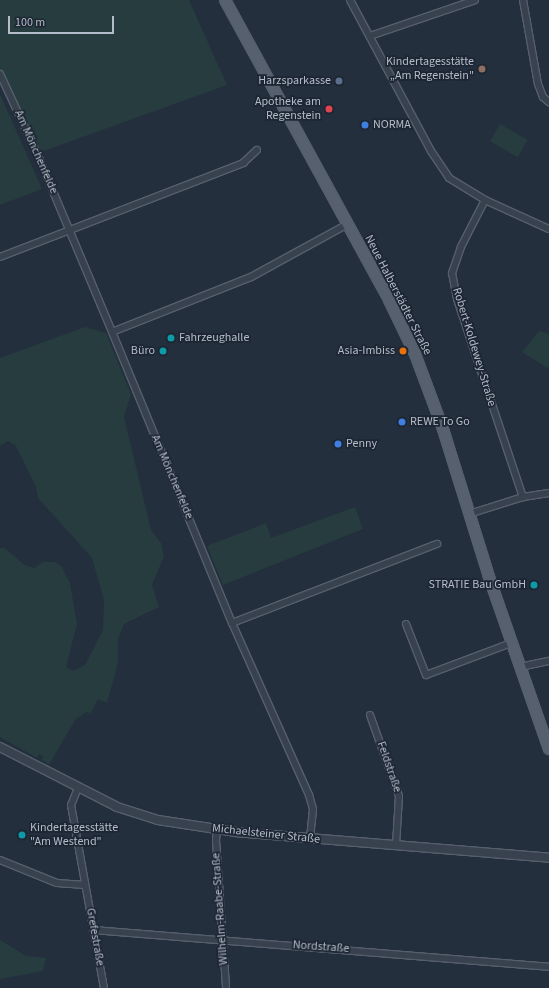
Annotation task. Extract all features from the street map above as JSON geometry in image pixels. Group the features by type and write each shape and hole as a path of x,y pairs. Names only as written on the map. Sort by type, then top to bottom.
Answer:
{"main road":[{"name":"Neue Halberstädter Straße","path":"225,0 346,224 389,300 418,362 443,429 511,643 549,749"}],"street":[{"path":"350,0 436,161 453,181 485,200 549,229"},
{"path":"370,36 475,0"},
{"path":"523,0 538,84 543,97 549,102"},
{"name":"Am Mönchenfelde","path":"0,74 56,196 232,622 312,801 310,838"},
{"path":"0,258 243,163 257,150"},
{"name":"Robert-Koldewey-Straße","path":"485,200 461,247 452,273 457,299 523,497"},
{"path":"112,332 230,287 346,224"},
{"path":"469,514 523,497 549,493"},
{"path":"232,622 437,544"},
{"path":"406,624 426,675 511,643"},
{"path":"520,667 549,661"},
{"name":"Feldstraße","path":"370,715 399,796 396,845"},
{"name":"Michaelsteiner Straße","path":"0,747 78,788 137,814 217,829 549,858"},
{"name":"Grefestraße","path":"78,788 71,805 104,988"},
{"name":"Wilhelm-Raabe-Straße","path":"217,829 222,939 226,988"},
{"path":"0,860 57,883 85,886"},
{"name":"Nordstraße","path":"93,930 549,966"}],"green space":[{"path":"0,0 189,0 227,85 41,152 0,68"},
{"path":"0,94 42,189 0,205"},
{"path":"500,124 528,140 518,157 490,141"},
{"path":"85,327 106,333 131,394 124,417 151,530 161,543 164,556 152,585 159,607 124,624 118,639 118,663 107,703 98,699 91,713 86,712 75,720 49,765 42,760 44,757 39,754 37,758 0,737 0,548 5,548 23,564 34,568 43,562 55,562 61,566 70,583 77,624 66,667 73,671 85,665 103,630 104,600 92,558 38,498 36,487 16,446 8,441 0,446 0,358"},
{"path":"539,331 549,334 549,366 547,368 522,352"},
{"path":"355,507 363,529 223,585 207,546 266,523 271,538"},
{"path":"0,940 26,956 46,958 43,971 0,979"}],"place":[{"name":"Kindertagesstätte „Am Regenstein\"","path":"482,69"},
{"name":"Harzsparkasse","path":"339,81"},
{"name":"Apotheke am Regenstein","path":"329,109"},
{"name":"NORMA","path":"365,125"},
{"name":"Fahrzeughalle","path":"171,338"},
{"name":"Büro","path":"163,351"},
{"name":"Asia-Imbiss","path":"403,351"},
{"name":"REWE To Go","path":"402,422"},
{"name":"Penny","path":"338,444"},
{"name":"STRATIE Bau GmbH","path":"534,585"},
{"name":"Kindertagesstätte \"Am Westend\"","path":"22,835"}]}
